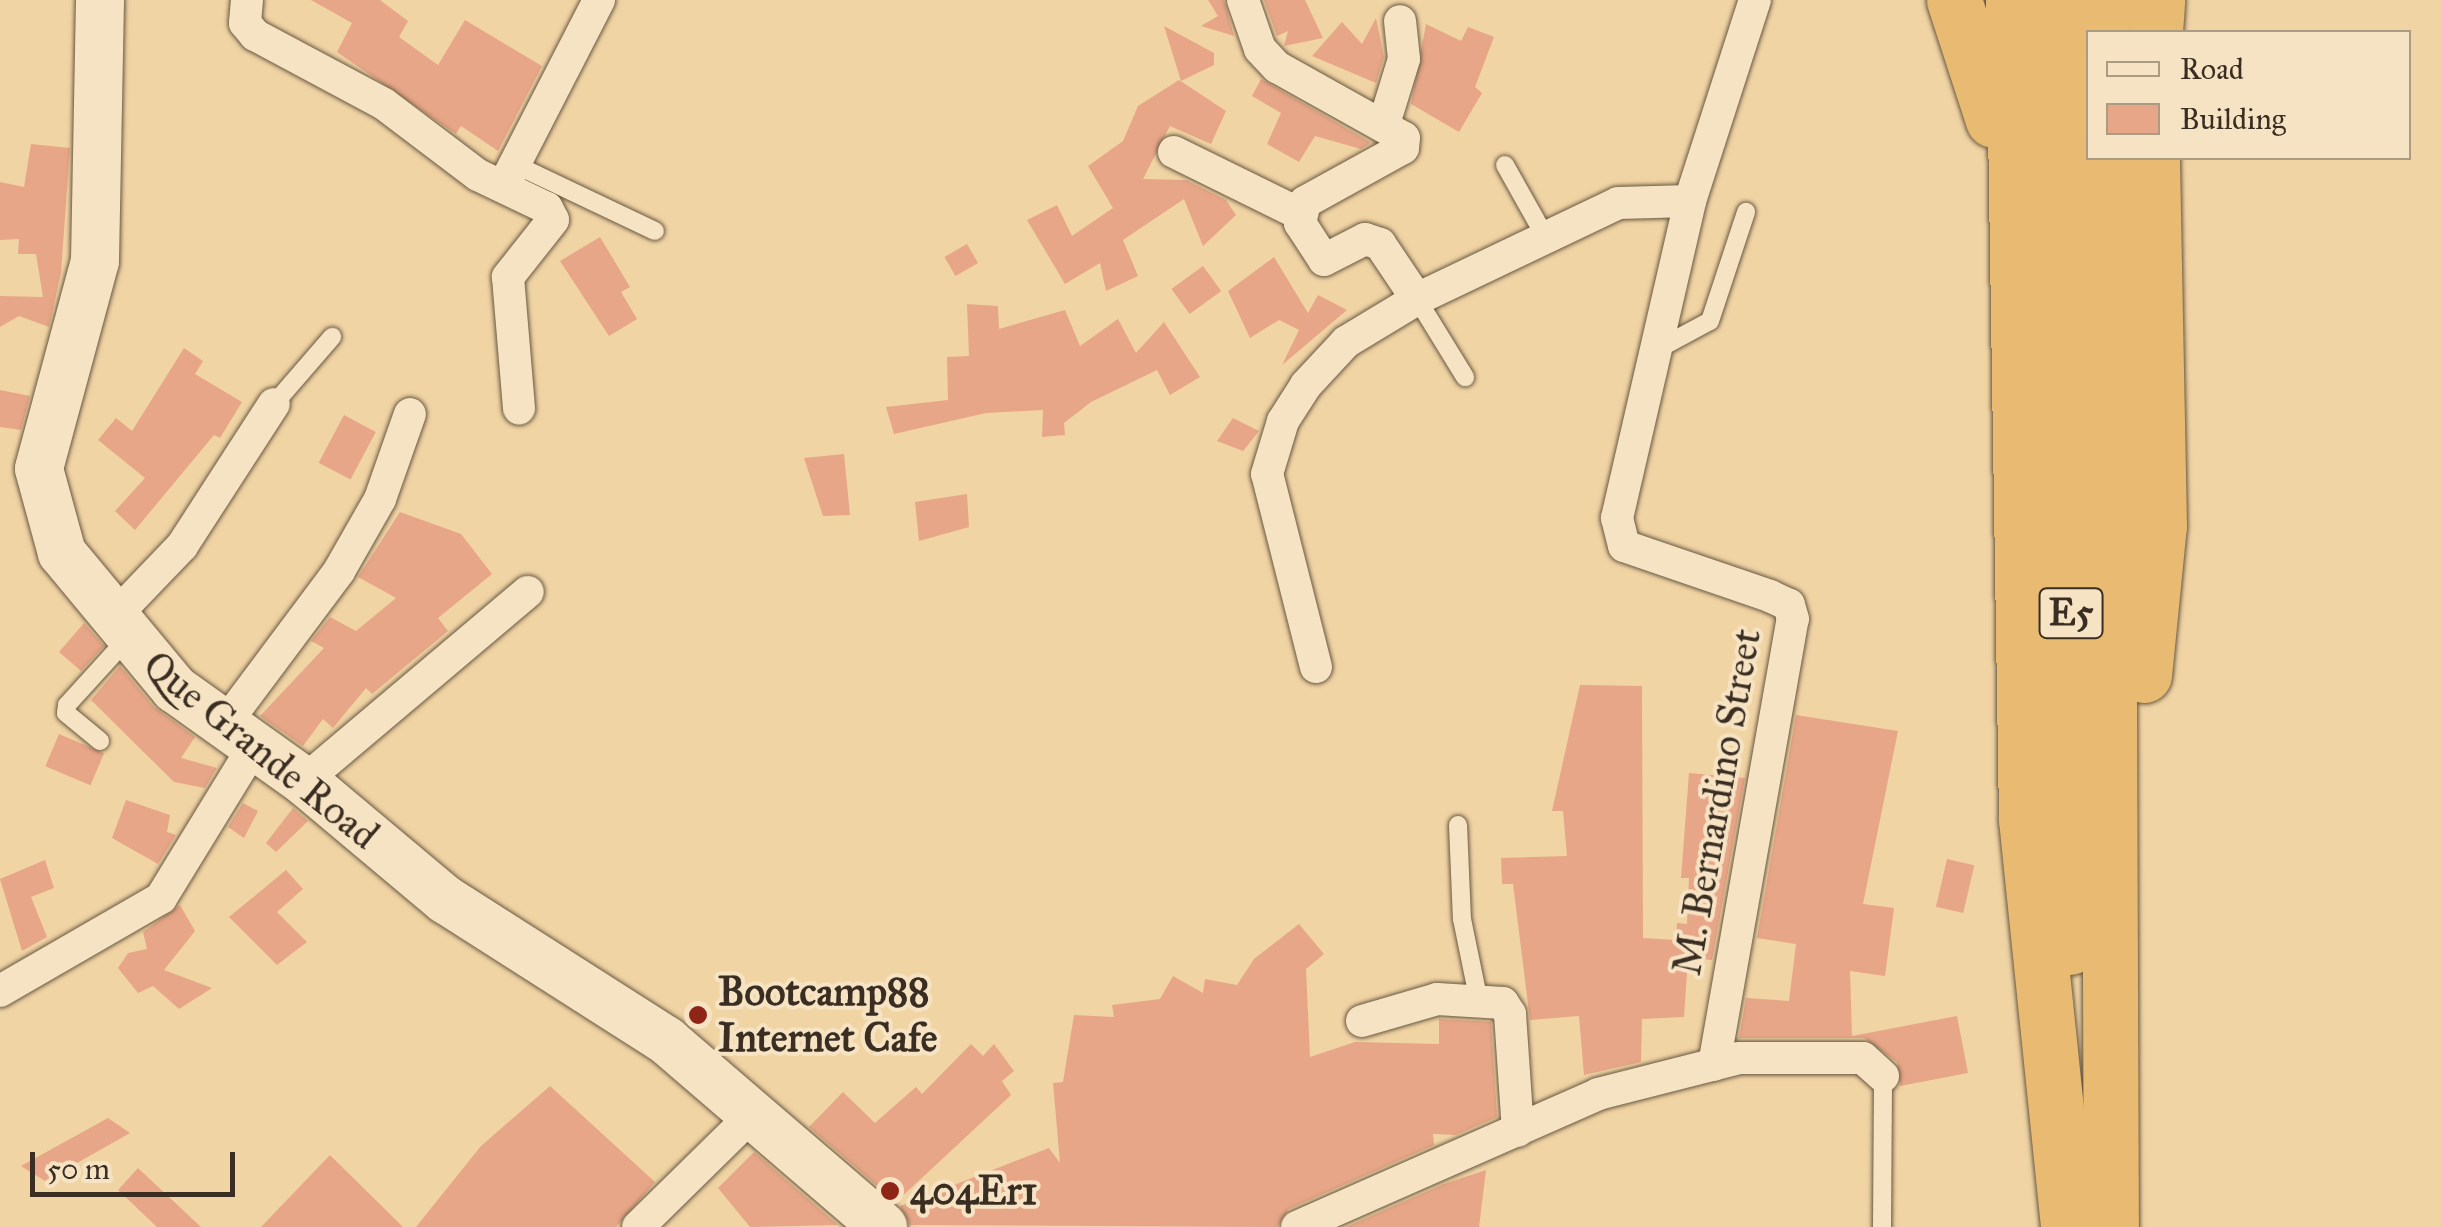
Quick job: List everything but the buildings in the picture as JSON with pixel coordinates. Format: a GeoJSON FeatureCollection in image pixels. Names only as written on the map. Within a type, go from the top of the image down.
{"type":"FeatureCollection","features":[{"type":"Feature","properties":{"kind":"highway"},"geometry":{"type":"LineString","coordinates":[[1954,0],[1996,134],[2020,405]]}},
{"type":"Feature","properties":{"kind":"highway"},"geometry":{"type":"LineString","coordinates":[[2013,0],[2026,818],[2069,1227]]}},
{"type":"Feature","properties":{"kind":"highway","name":"E5"},"geometry":{"type":"LineString","coordinates":[[2065,0],[2069,1227]]}},
{"type":"Feature","properties":{"kind":"highway"},"geometry":{"type":"LineString","coordinates":[[2104,0],[2105,30]]}},
{"type":"Feature","properties":{"kind":"highway"},"geometry":{"type":"LineString","coordinates":[[2148,0],[2152,30]]}},
{"type":"Feature","properties":{"kind":"highway"},"geometry":{"type":"LineString","coordinates":[[2152,30],[2157,0]]}},
{"type":"Feature","properties":{"kind":"highway","name":"E5"},"geometry":{"type":"LineString","coordinates":[[2107,160],[2114,936],[2111,1227]]}},
{"type":"Feature","properties":{"kind":"highway"},"geometry":{"type":"LineString","coordinates":[[2114,936],[2159,526],[2152,160]]}},
{"type":"Feature","properties":{"kind":"main road","name":"Que Grande Road"},"geometry":{"type":"LineString","coordinates":[[100,0],[95,261],[40,469],[62,553],[119,630],[239,736],[304,780],[446,900],[667,1041],[755,1112],[883,1227]]}},
{"type":"Feature","properties":{"kind":"street"},"geometry":{"type":"LineString","coordinates":[[247,0],[245,22],[255,35],[384,104],[478,175],[509,175],[552,220],[508,277],[518,409]]}},
{"type":"Feature","properties":{"kind":"street"},"geometry":{"type":"LineString","coordinates":[[509,175],[599,0]]}},
{"type":"Feature","properties":{"kind":"street"},"geometry":{"type":"LineString","coordinates":[[1243,0],[1260,50],[1278,67],[1398,132],[1403,148],[1305,202],[1300,214],[1316,258],[1365,239],[1380,244],[1417,298]]}},
{"type":"Feature","properties":{"kind":"street","name":"M. Bernardino Street"},"geometry":{"type":"LineString","coordinates":[[1714,1065],[1793,619],[1789,605],[1770,596],[1634,550],[1616,536],[1690,202],[1755,0]]}},
{"type":"Feature","properties":{"kind":"street"},"geometry":{"type":"LineString","coordinates":[[1384,124],[1404,59],[1400,21]]}},
{"type":"Feature","properties":{"kind":"street"},"geometry":{"type":"LineString","coordinates":[[1174,152],[1300,214]]}},
{"type":"Feature","properties":{"kind":"street"},"geometry":{"type":"LineString","coordinates":[[1316,667],[1267,474],[1272,448],[1306,385],[1346,342],[1417,298],[1618,203],[1690,202]]}},
{"type":"Feature","properties":{"kind":"street"},"geometry":{"type":"LineString","coordinates":[[119,630],[182,546],[274,404]]}},
{"type":"Feature","properties":{"kind":"street"},"geometry":{"type":"LineString","coordinates":[[0,991],[161,898],[239,736],[380,499],[410,414]]}},
{"type":"Feature","properties":{"kind":"street"},"geometry":{"type":"LineString","coordinates":[[304,780],[528,592]]}},
{"type":"Feature","properties":{"kind":"street"},"geometry":{"type":"LineString","coordinates":[[1362,1021],[1392,1006],[1478,997],[1502,1003],[1510,1014],[1518,1131]]}},
{"type":"Feature","properties":{"kind":"street"},"geometry":{"type":"LineString","coordinates":[[1296,1227],[1598,1094],[1757,1056],[1863,1058],[1883,1076]]}},
{"type":"Feature","properties":{"kind":"street"},"geometry":{"type":"LineString","coordinates":[[638,1227],[755,1112]]}},
{"type":"Feature","properties":{"kind":"lane"},"geometry":{"type":"LineString","coordinates":[[1505,165],[1546,238]]}},
{"type":"Feature","properties":{"kind":"lane"},"geometry":{"type":"LineString","coordinates":[[509,175],[655,232]]}},
{"type":"Feature","properties":{"kind":"lane"},"geometry":{"type":"LineString","coordinates":[[1656,350],[1710,321],[1746,212]]}},
{"type":"Feature","properties":{"kind":"lane"},"geometry":{"type":"LineString","coordinates":[[1417,298],[1465,377]]}},
{"type":"Feature","properties":{"kind":"lane"},"geometry":{"type":"LineString","coordinates":[[274,404],[332,336]]}},
{"type":"Feature","properties":{"kind":"lane"},"geometry":{"type":"LineString","coordinates":[[100,741],[66,713],[67,705],[119,630]]}},
{"type":"Feature","properties":{"kind":"lane"},"geometry":{"type":"LineString","coordinates":[[1458,825],[1462,918],[1478,997]]}},
{"type":"Feature","properties":{"kind":"lane"},"geometry":{"type":"LineString","coordinates":[[1882,1227],[1883,1076]]}},
{"type":"Feature","properties":{"kind":"place","name":"Bootcamp88 Internet Cafe"},"geometry":{"type":"Point","coordinates":[698,1015]}},
{"type":"Feature","properties":{"kind":"place","name":"404Er1"},"geometry":{"type":"Point","coordinates":[890,1191]}}]}
